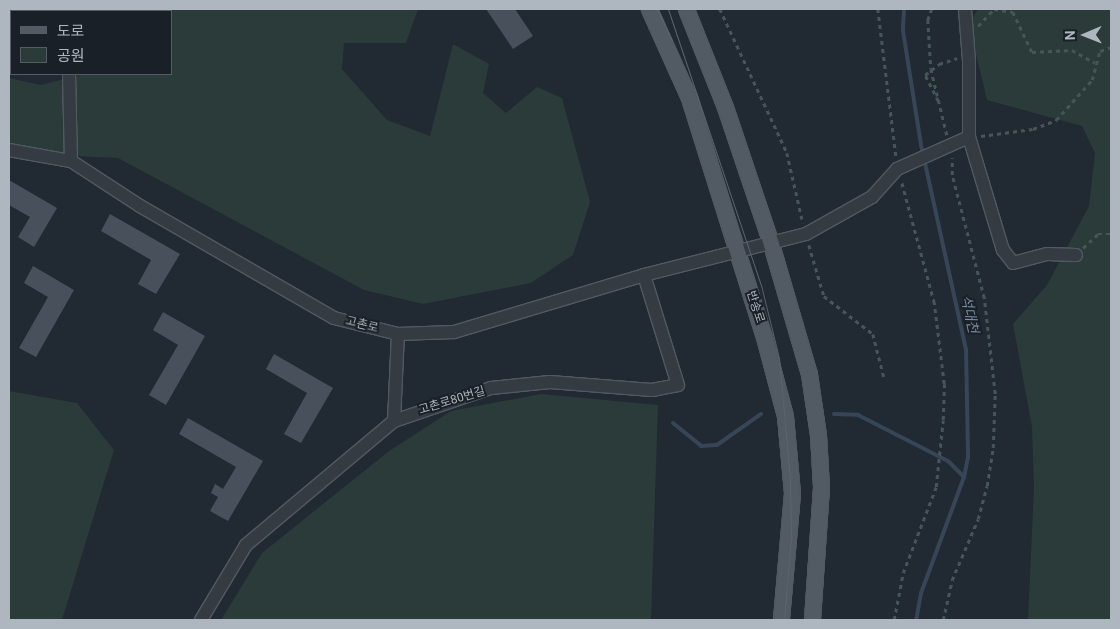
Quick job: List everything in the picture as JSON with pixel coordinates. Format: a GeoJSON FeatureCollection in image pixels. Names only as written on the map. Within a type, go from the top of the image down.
{"type":"FeatureCollection","features":[{"type":"Feature","properties":{"kind":"main road","name":"반송로"},"geometry":{"type":"LineString","coordinates":[[649,9],[689,98],[764,337],[786,425],[792,493],[782,620]]}},
{"type":"Feature","properties":{"kind":"main road"},"geometry":{"type":"LineString","coordinates":[[686,9],[725,107],[771,244],[808,374],[818,435],[821,524],[812,620]]}},
{"type":"Feature","properties":{"kind":"street"},"geometry":{"type":"LineString","coordinates":[[965,9],[969,138],[1003,250],[1013,263],[1047,254],[1076,255]]}},
{"type":"Feature","properties":{"kind":"street"},"geometry":{"type":"LineString","coordinates":[[9,150],[71,160],[69,75]]}},
{"type":"Feature","properties":{"kind":"street"},"geometry":{"type":"LineString","coordinates":[[900,167],[944,145],[969,138]]}},
{"type":"Feature","properties":{"kind":"street","name":"고촌로"},"geometry":{"type":"LineString","coordinates":[[71,160],[140,206],[334,318],[398,334],[454,332],[644,275],[806,234],[872,196],[900,167]]}},
{"type":"Feature","properties":{"kind":"street","name":"고촌로80번길"},"geometry":{"type":"LineString","coordinates":[[201,620],[246,545],[394,421],[491,388],[550,382],[652,390],[678,384],[644,275]]}},
{"type":"Feature","properties":{"kind":"street"},"geometry":{"type":"LineString","coordinates":[[394,421],[398,334]]}},
{"type":"Feature","properties":{"kind":"path"},"geometry":{"type":"LineString","coordinates":[[720,9],[787,152],[806,234],[824,296],[873,334],[884,377]]}},
{"type":"Feature","properties":{"kind":"path"},"geometry":{"type":"LineString","coordinates":[[878,9],[900,167],[938,330],[944,384],[940,466],[929,508],[904,573],[894,620]]}},
{"type":"Feature","properties":{"kind":"path"},"geometry":{"type":"LineString","coordinates":[[932,9],[928,20],[931,70],[944,145],[984,298],[995,394],[993,448],[988,486],[978,518],[952,580],[942,620]]}},
{"type":"Feature","properties":{"kind":"path"},"geometry":{"type":"LineString","coordinates":[[967,34],[984,22],[994,9],[1013,12],[1032,52],[1072,50],[1094,63]]}},
{"type":"Feature","properties":{"kind":"path"},"geometry":{"type":"LineString","coordinates":[[969,138],[1033,129],[1056,120],[1092,80],[1094,63],[1100,51],[1111,47]]}},
{"type":"Feature","properties":{"kind":"path"},"geometry":{"type":"LineString","coordinates":[[944,145],[942,110],[925,75],[939,64],[957,59],[959,50]]}},
{"type":"Feature","properties":{"kind":"path"},"geometry":{"type":"LineString","coordinates":[[1076,255],[1098,234],[1111,234]]}},
{"type":"Feature","properties":{"kind":"green space"},"geometry":{"type":"Polygon","coordinates":[[[418,9],[406,43],[344,43],[342,69],[387,120],[430,136],[453,44],[489,64],[483,93],[506,113],[537,87],[562,98],[590,202],[573,255],[531,283],[423,304],[364,290],[118,158],[9,153],[9,78],[41,85],[79,75],[172,75],[172,10],[169,10],[418,9]]]}},
{"type":"Feature","properties":{"kind":"green space"},"geometry":{"type":"Polygon","coordinates":[[[978,9],[1111,9],[1111,620],[1028,620],[1034,488],[1032,427],[1013,324],[1047,285],[1089,206],[1095,153],[1082,126],[987,100],[969,24],[978,9]]]}},
{"type":"Feature","properties":{"kind":"green space"},"geometry":{"type":"Polygon","coordinates":[[[9,391],[77,403],[114,450],[62,620],[9,620],[9,391]]]}},
{"type":"Feature","properties":{"kind":"green space"},"geometry":{"type":"Polygon","coordinates":[[[541,394],[658,405],[651,620],[221,620],[262,553],[389,451],[451,411],[541,394]]]}},
{"type":"Feature","properties":{"kind":"building"},"geometry":{"type":"Polygon","coordinates":[[[486,9],[515,9],[533,36],[513,49],[486,9]]]}},
{"type":"Feature","properties":{"kind":"building"},"geometry":{"type":"Polygon","coordinates":[[[9,180],[57,208],[34,247],[18,237],[30,217],[9,205],[9,180]]]}},
{"type":"Feature","properties":{"kind":"building"},"geometry":{"type":"Polygon","coordinates":[[[110,214],[180,254],[156,294],[138,284],[151,260],[101,231],[110,214]]]}},
{"type":"Feature","properties":{"kind":"building"},"geometry":{"type":"Polygon","coordinates":[[[33,266],[74,290],[36,357],[19,348],[48,297],[24,283],[33,266]]]}},
{"type":"Feature","properties":{"kind":"building"},"geometry":{"type":"Polygon","coordinates":[[[163,312],[205,336],[166,405],[149,395],[178,345],[153,330],[163,312]]]}},
{"type":"Feature","properties":{"kind":"building"},"geometry":{"type":"Polygon","coordinates":[[[274,354],[333,388],[301,443],[284,434],[307,393],[266,369],[274,354]]]}},
{"type":"Feature","properties":{"kind":"building"},"geometry":{"type":"Polygon","coordinates":[[[188,418],[263,461],[228,521],[210,511],[218,497],[211,493],[215,484],[223,489],[236,467],[179,434],[188,418]]]}},
{"type":"Feature","properties":{"kind":"waterway","name":"석대천"},"geometry":{"type":"LineString","coordinates":[[904,9],[903,31],[921,145],[966,349],[968,457],[964,477],[921,593],[916,620]]}},
{"type":"Feature","properties":{"kind":"waterway"},"geometry":{"type":"LineString","coordinates":[[673,423],[701,446],[717,445],[761,414]]}},
{"type":"Feature","properties":{"kind":"waterway"},"geometry":{"type":"LineString","coordinates":[[834,414],[858,415],[948,461],[964,477]]}},
{"type":"Feature","properties":{"kind":"tram line"},"geometry":{"type":"LineString","coordinates":[[657,9],[672,41]]}},
{"type":"Feature","properties":{"kind":"tram line"},"geometry":{"type":"LineString","coordinates":[[668,9],[762,289],[779,358],[790,479],[791,538],[784,620]]}}]}
